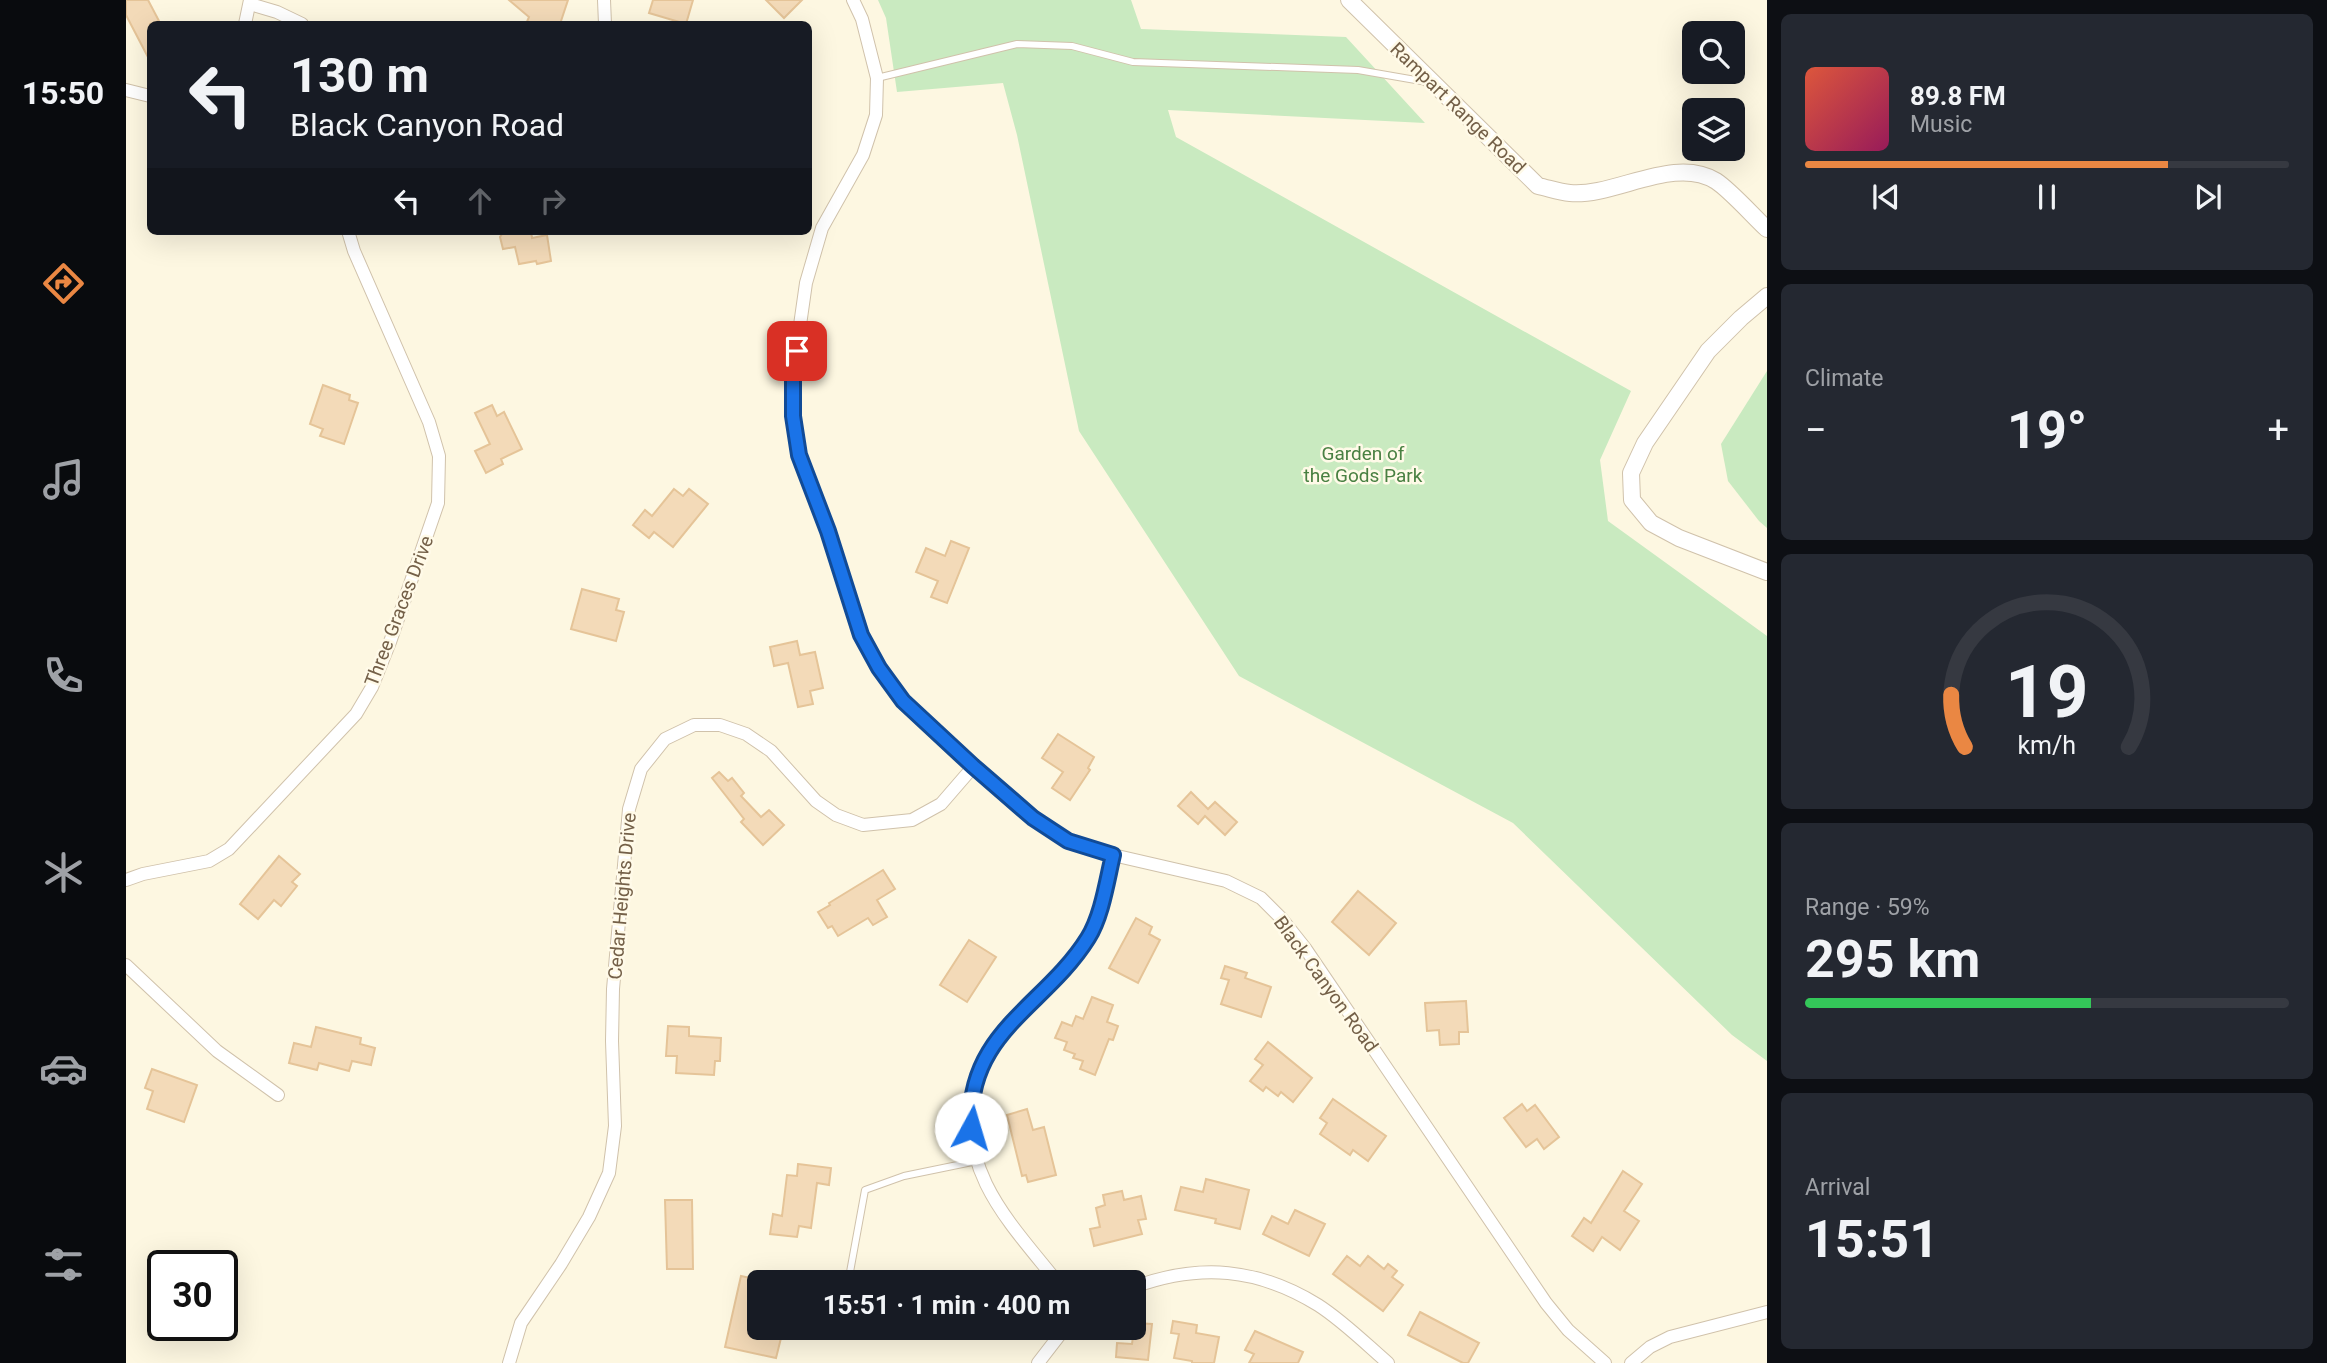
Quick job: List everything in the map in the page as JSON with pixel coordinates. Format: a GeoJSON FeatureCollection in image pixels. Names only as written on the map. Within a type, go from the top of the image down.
{"type":"FeatureCollection","features":[{"type":"Feature","properties":{"kind":"street"},"geometry":{"type":"LineString","coordinates":[[604,0],[605,21]]}},
{"type":"Feature","properties":{"kind":"street","name":"Black Canyon Road"},"geometry":{"type":"LineString","coordinates":[[853,0],[862,19],[877,78],[876,115],[863,155],[822,228],[806,282],[793,374],[793,416],[799,455],[828,531],[861,635],[879,668],[903,701],[973,766],[1033,818],[1068,841],[1113,855],[1226,881],[1261,898],[1305,948],[1546,1303],[1568,1330],[1605,1363]]}},
{"type":"Feature","properties":{"kind":"street","name":"Rampart Range Road"},"geometry":{"type":"LineString","coordinates":[[1349,0],[1538,186],[1570,193],[1605,189],[1656,176],[1694,173],[1716,181],[1767,229]]}},
{"type":"Feature","properties":{"kind":"street"},"geometry":{"type":"LineString","coordinates":[[246,21],[250,2],[296,21]]}},
{"type":"Feature","properties":{"kind":"street"},"geometry":{"type":"LineString","coordinates":[[126,90],[147,95]]}},
{"type":"Feature","properties":{"kind":"street","name":"Three Graces Drive"},"geometry":{"type":"LineString","coordinates":[[126,880],[208,861],[229,849],[356,713],[372,687],[390,642],[438,503],[439,456],[429,422],[349,235]]}},
{"type":"Feature","properties":{"kind":"street"},"geometry":{"type":"LineString","coordinates":[[1767,296],[1709,351],[1646,443],[1631,473],[1632,500],[1651,523],[1679,538],[1767,572]]}},
{"type":"Feature","properties":{"kind":"street","name":"Cedar Heights Drive"},"geometry":{"type":"LineString","coordinates":[[509,1363],[521,1322],[589,1217],[609,1173],[615,1126],[613,989],[629,808],[641,769],[665,739],[694,725],[720,724],[746,734],[771,751],[816,801],[836,815],[863,825],[912,820],[941,804],[973,766]]}},
{"type":"Feature","properties":{"kind":"street"},"geometry":{"type":"LineString","coordinates":[[1048,1270],[998,1208],[981,1175],[972,1144],[970,1111],[987,1053],[1022,1010],[1045,992],[1070,964],[1090,935],[1113,855]]}},
{"type":"Feature","properties":{"kind":"street"},"geometry":{"type":"LineString","coordinates":[[126,965],[217,1051],[278,1095]]}},
{"type":"Feature","properties":{"kind":"street"},"geometry":{"type":"LineString","coordinates":[[1146,1282],[1199,1271],[1239,1274],[1280,1287],[1319,1306],[1388,1363]]}},
{"type":"Feature","properties":{"kind":"street"},"geometry":{"type":"LineString","coordinates":[[1631,1363],[1650,1347],[1670,1336],[1767,1312]]}},
{"type":"Feature","properties":{"kind":"street"},"geometry":{"type":"LineString","coordinates":[[1038,1363],[1056,1340]]}},
{"type":"Feature","properties":{"kind":"lane"},"geometry":{"type":"LineString","coordinates":[[877,78],[1017,44],[1072,46],[1133,62],[1358,71],[1436,84]]}},
{"type":"Feature","properties":{"kind":"lane"},"geometry":{"type":"LineString","coordinates":[[850,1270],[865,1190],[904,1176],[977,1161]]}},
{"type":"Feature","properties":{"kind":"green space","name":"Garden of the Gods Park"},"geometry":{"type":"Polygon","coordinates":[[[878,0],[1131,0],[1141,29],[1346,37],[1425,123],[1168,110],[1176,137],[1631,391],[1600,460],[1608,521],[1767,636],[1767,1061],[1732,1035],[1513,823],[1239,676],[1079,431],[1017,135],[1003,83],[897,92],[886,18],[878,0]]]}},
{"type":"Feature","properties":{"kind":"green space"},"geometry":{"type":"Polygon","coordinates":[[[1767,371],[1767,528],[1728,481],[1721,444],[1767,371]]]}},
{"type":"Feature","properties":{"kind":"building"},"geometry":{"type":"Polygon","coordinates":[[[126,0],[148,0],[159,21],[147,21],[147,55],[126,15],[126,0]]]}},
{"type":"Feature","properties":{"kind":"building"},"geometry":{"type":"Polygon","coordinates":[[[509,0],[568,0],[561,21],[527,21],[529,17],[509,0]]]}},
{"type":"Feature","properties":{"kind":"building"},"geometry":{"type":"Polygon","coordinates":[[[653,0],[693,0],[687,21],[676,21],[649,13],[653,0]]]}},
{"type":"Feature","properties":{"kind":"building"},"geometry":{"type":"Polygon","coordinates":[[[766,0],[802,0],[784,18],[766,0]]]}},
{"type":"Feature","properties":{"kind":"building"},"geometry":{"type":"Polygon","coordinates":[[[532,235],[532,238],[547,235],[551,261],[519,264],[515,247],[503,249],[500,237],[532,235]]]}},
{"type":"Feature","properties":{"kind":"building"},"geometry":{"type":"Polygon","coordinates":[[[323,385],[350,395],[349,400],[358,403],[344,444],[320,436],[323,429],[310,424],[323,385]]]}},
{"type":"Feature","properties":{"kind":"building"},"geometry":{"type":"Polygon","coordinates":[[[492,405],[497,416],[504,412],[522,449],[501,459],[503,464],[486,473],[475,451],[490,444],[475,413],[492,405]]]}},
{"type":"Feature","properties":{"kind":"building"},"geometry":{"type":"Polygon","coordinates":[[[674,489],[683,496],[689,489],[708,504],[673,547],[654,532],[649,538],[633,525],[645,510],[652,516],[674,489]]]}},
{"type":"Feature","properties":{"kind":"building"},"geometry":{"type":"Polygon","coordinates":[[[951,541],[969,548],[947,603],[931,597],[938,581],[916,572],[926,548],[945,556],[951,541]]]}},
{"type":"Feature","properties":{"kind":"building"},"geometry":{"type":"Polygon","coordinates":[[[582,589],[619,599],[616,610],[624,612],[616,641],[571,629],[582,589]]]}},
{"type":"Feature","properties":{"kind":"building"},"geometry":{"type":"Polygon","coordinates":[[[797,641],[800,655],[815,652],[823,688],[810,691],[813,704],[798,707],[788,663],[774,666],[770,647],[797,641]]]}},
{"type":"Feature","properties":{"kind":"building"},"geometry":{"type":"Polygon","coordinates":[[[1058,734],[1094,757],[1088,768],[1090,770],[1070,800],[1052,788],[1063,772],[1042,758],[1058,734]]]}},
{"type":"Feature","properties":{"kind":"building"},"geometry":{"type":"Polygon","coordinates":[[[719,772],[728,781],[732,778],[744,793],[741,796],[761,817],[769,810],[784,825],[763,845],[741,822],[744,819],[712,778],[719,772]]]}},
{"type":"Feature","properties":{"kind":"building"},"geometry":{"type":"Polygon","coordinates":[[[1191,792],[1208,809],[1215,802],[1237,822],[1225,835],[1205,816],[1198,824],[1178,806],[1191,792]]]}},
{"type":"Feature","properties":{"kind":"building"},"geometry":{"type":"Polygon","coordinates":[[[279,856],[300,874],[292,882],[297,886],[281,906],[274,900],[258,919],[240,904],[279,856]]]}},
{"type":"Feature","properties":{"kind":"building"},"geometry":{"type":"Polygon","coordinates":[[[883,870],[895,889],[877,900],[887,917],[873,925],[868,918],[838,936],[832,926],[828,928],[818,912],[883,870]]]}},
{"type":"Feature","properties":{"kind":"building"},"geometry":{"type":"Polygon","coordinates":[[[1358,891],[1396,923],[1369,955],[1332,922],[1358,891]]]}},
{"type":"Feature","properties":{"kind":"building"},"geometry":{"type":"Polygon","coordinates":[[[1136,918],[1152,927],[1149,934],[1160,940],[1138,983],[1109,968],[1136,918]]]}},
{"type":"Feature","properties":{"kind":"building"},"geometry":{"type":"Polygon","coordinates":[[[969,940],[996,957],[967,1002],[940,985],[969,940]]]}},
{"type":"Feature","properties":{"kind":"building"},"geometry":{"type":"Polygon","coordinates":[[[1225,966],[1247,973],[1245,978],[1271,987],[1261,1017],[1221,1004],[1229,980],[1221,978],[1225,966]]]}},
{"type":"Feature","properties":{"kind":"building"},"geometry":{"type":"Polygon","coordinates":[[[1092,997],[1113,1005],[1107,1022],[1118,1026],[1113,1040],[1109,1039],[1095,1075],[1080,1069],[1083,1061],[1073,1058],[1075,1054],[1064,1050],[1067,1042],[1055,1038],[1062,1022],[1072,1026],[1076,1016],[1083,1019],[1092,997]]]}},
{"type":"Feature","properties":{"kind":"building"},"geometry":{"type":"Polygon","coordinates":[[[1466,1001],[1468,1032],[1459,1032],[1459,1044],[1440,1045],[1439,1030],[1427,1031],[1425,1003],[1466,1001]]]}},
{"type":"Feature","properties":{"kind":"building"},"geometry":{"type":"Polygon","coordinates":[[[668,1026],[689,1027],[689,1036],[721,1038],[720,1061],[715,1061],[714,1075],[676,1073],[677,1056],[666,1056],[668,1026]]]}},
{"type":"Feature","properties":{"kind":"building"},"geometry":{"type":"Polygon","coordinates":[[[316,1027],[361,1038],[360,1044],[375,1048],[371,1065],[352,1061],[349,1071],[319,1063],[317,1070],[289,1063],[294,1043],[311,1047],[316,1027]]]}},
{"type":"Feature","properties":{"kind":"building"},"geometry":{"type":"Polygon","coordinates":[[[1268,1042],[1312,1078],[1293,1102],[1281,1092],[1278,1096],[1266,1087],[1263,1091],[1250,1081],[1263,1065],[1255,1059],[1268,1042]]]}},
{"type":"Feature","properties":{"kind":"building"},"geometry":{"type":"Polygon","coordinates":[[[152,1069],[197,1085],[184,1122],[147,1109],[153,1091],[145,1088],[152,1069]]]}},
{"type":"Feature","properties":{"kind":"building"},"geometry":{"type":"Polygon","coordinates":[[[1333,1099],[1386,1136],[1368,1161],[1353,1150],[1350,1155],[1320,1134],[1327,1123],[1320,1118],[1333,1099]]]}},
{"type":"Feature","properties":{"kind":"building"},"geometry":{"type":"Polygon","coordinates":[[[1522,1104],[1527,1111],[1535,1105],[1559,1137],[1544,1149],[1537,1139],[1526,1147],[1504,1118],[1522,1104]]]}},
{"type":"Feature","properties":{"kind":"building"},"geometry":{"type":"Polygon","coordinates":[[[1027,1109],[1033,1130],[1044,1127],[1056,1175],[1028,1182],[1026,1175],[1022,1176],[1007,1115],[1027,1109]]]}},
{"type":"Feature","properties":{"kind":"building"},"geometry":{"type":"Polygon","coordinates":[[[798,1164],[831,1168],[829,1185],[817,1183],[811,1228],[799,1226],[797,1237],[770,1234],[773,1214],[782,1216],[787,1175],[797,1176],[798,1164]]]}},
{"type":"Feature","properties":{"kind":"building"},"geometry":{"type":"Polygon","coordinates":[[[1623,1171],[1642,1184],[1624,1211],[1639,1221],[1620,1250],[1602,1237],[1593,1251],[1572,1236],[1584,1218],[1591,1223],[1623,1171]]]}},
{"type":"Feature","properties":{"kind":"building"},"geometry":{"type":"Polygon","coordinates":[[[1206,1179],[1249,1190],[1240,1229],[1215,1223],[1216,1219],[1175,1210],[1181,1187],[1203,1192],[1206,1179]]]}},
{"type":"Feature","properties":{"kind":"building"},"geometry":{"type":"Polygon","coordinates":[[[1122,1191],[1124,1200],[1141,1196],[1146,1219],[1138,1220],[1142,1234],[1094,1246],[1090,1229],[1100,1227],[1096,1208],[1105,1205],[1103,1195],[1122,1191]]]}},
{"type":"Feature","properties":{"kind":"building"},"geometry":{"type":"Polygon","coordinates":[[[665,1200],[692,1200],[693,1269],[667,1269],[665,1200]]]}},
{"type":"Feature","properties":{"kind":"building"},"geometry":{"type":"Polygon","coordinates":[[[1295,1210],[1325,1224],[1309,1256],[1263,1234],[1272,1216],[1288,1224],[1295,1210]]]}},
{"type":"Feature","properties":{"kind":"building"},"geometry":{"type":"Polygon","coordinates":[[[1347,1256],[1360,1266],[1368,1256],[1384,1269],[1388,1264],[1397,1271],[1392,1277],[1403,1285],[1383,1311],[1333,1274],[1347,1256]]]}},
{"type":"Feature","properties":{"kind":"building"},"geometry":{"type":"Polygon","coordinates":[[[741,1276],[747,1277],[747,1340],[780,1340],[776,1358],[725,1347],[741,1276]]]}},
{"type":"Feature","properties":{"kind":"building"},"geometry":{"type":"Polygon","coordinates":[[[1420,1312],[1479,1343],[1468,1363],[1463,1363],[1408,1335],[1420,1312]]]}},
{"type":"Feature","properties":{"kind":"building"},"geometry":{"type":"Polygon","coordinates":[[[1173,1321],[1197,1325],[1196,1333],[1219,1337],[1214,1363],[1192,1363],[1174,1358],[1179,1334],[1171,1333],[1173,1321]]]}},
{"type":"Feature","properties":{"kind":"building"},"geometry":{"type":"Polygon","coordinates":[[[1146,1324],[1152,1324],[1148,1360],[1116,1357],[1117,1343],[1132,1344],[1133,1340],[1146,1340],[1146,1324]]]}},
{"type":"Feature","properties":{"kind":"building"},"geometry":{"type":"Polygon","coordinates":[[[1255,1331],[1303,1352],[1298,1363],[1249,1363],[1254,1354],[1245,1350],[1255,1331]]]}},
{"type":"Feature","properties":{"kind":"route"},"geometry":{"type":"LineString","coordinates":[[797,351],[793,374],[793,416],[799,455],[828,531],[861,635],[879,668],[903,701],[1033,818],[1068,841],[1113,855],[1090,935],[1070,964],[1045,992],[1022,1010],[987,1053],[970,1111],[971,1128]]}}]}
